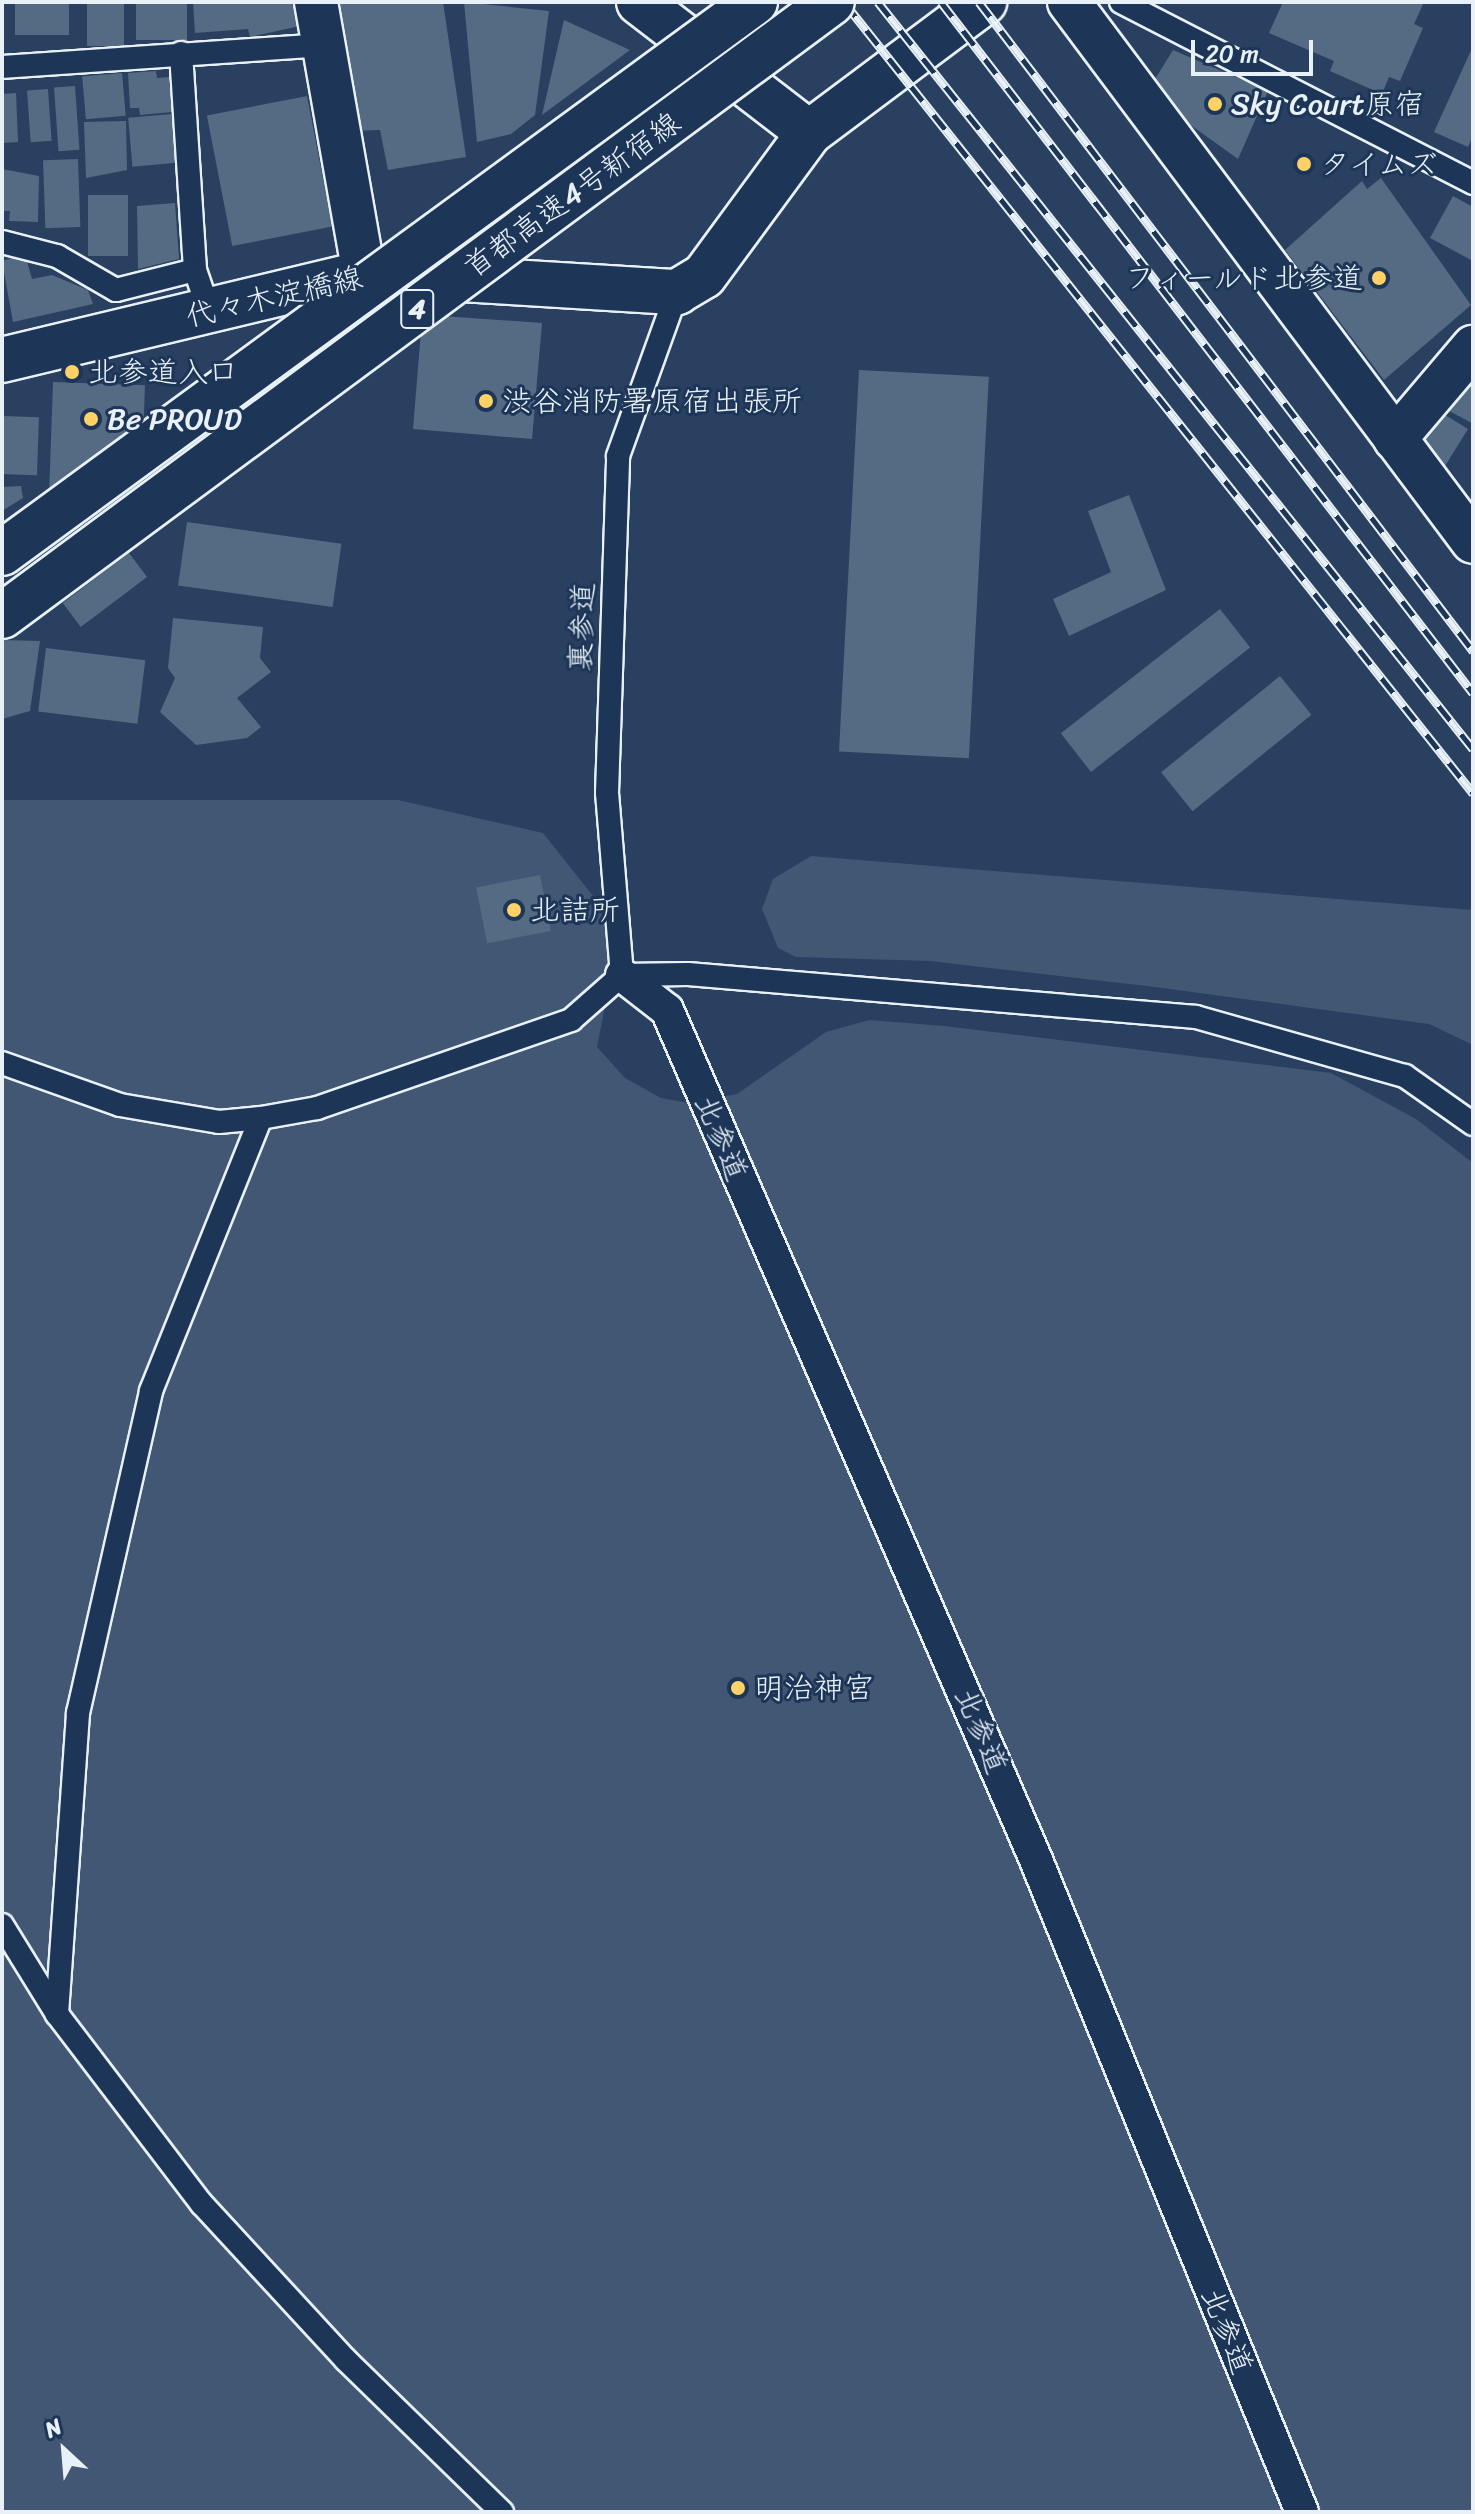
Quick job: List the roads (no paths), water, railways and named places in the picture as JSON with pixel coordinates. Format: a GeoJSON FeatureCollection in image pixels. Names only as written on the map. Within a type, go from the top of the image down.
{"type":"FeatureCollection","features":[{"type":"Feature","properties":{"kind":"main road","name":"首都高速4号新宿線"},"geometry":{"type":"LineString","coordinates":[[2,553],[755,2]]}},
{"type":"Feature","properties":{"kind":"main road","name":"首都高速4号新宿線"},"geometry":{"type":"LineString","coordinates":[[2,616],[832,2]]}},
{"type":"Feature","properties":{"kind":"main road"},"geometry":{"type":"LineString","coordinates":[[677,292],[704,276],[809,133],[984,2]]}},
{"type":"Feature","properties":{"kind":"main road"},"geometry":{"type":"LineString","coordinates":[[665,9],[809,133]]}},
{"type":"Feature","properties":{"kind":"main road","name":"代々木淀橋線"},"geometry":{"type":"LineString","coordinates":[[2,360],[364,273],[677,292]]}},
{"type":"Feature","properties":{"kind":"street"},"geometry":{"type":"LineString","coordinates":[[316,2],[364,273]]}},
{"type":"Feature","properties":{"kind":"street"},"geometry":{"type":"LineString","coordinates":[[1069,2],[1473,542]]}},
{"type":"Feature","properties":{"kind":"street"},"geometry":{"type":"LineString","coordinates":[[1395,439],[1473,347]]}},
{"type":"Feature","properties":{"kind":"street","name":"北参道"},"geometry":{"type":"LineString","coordinates":[[622,975],[667,1010],[1036,1860],[1302,2512]]}},
{"type":"Feature","properties":{"kind":"lane"},"geometry":{"type":"LineString","coordinates":[[1121,2],[1473,183]]}},
{"type":"Feature","properties":{"kind":"lane"},"geometry":{"type":"LineString","coordinates":[[2,67],[324,45]]}},
{"type":"Feature","properties":{"kind":"lane"},"geometry":{"type":"LineString","coordinates":[[181,53],[195,270],[209,311]]}},
{"type":"Feature","properties":{"kind":"lane"},"geometry":{"type":"LineString","coordinates":[[2,242],[57,256],[116,290],[195,270]]}},
{"type":"Feature","properties":{"kind":"lane","name":"裏参道"},"geometry":{"type":"LineString","coordinates":[[622,975],[607,793],[618,456],[677,292]]}},
{"type":"Feature","properties":{"kind":"lane"},"geometry":{"type":"LineString","coordinates":[[2,1063],[120,1105],[219,1122],[261,1118],[317,1108],[571,1020],[622,975],[1196,1017],[1405,1076],[1473,1124]]}},
{"type":"Feature","properties":{"kind":"lane"},"geometry":{"type":"LineString","coordinates":[[57,2014],[78,1713],[151,1391],[261,1118]]}},
{"type":"Feature","properties":{"kind":"lane"},"geometry":{"type":"LineString","coordinates":[[2,1925],[57,2014],[202,2204],[346,2360],[502,2512]]}},
{"type":"Feature","properties":{"kind":"railway"},"geometry":{"type":"LineString","coordinates":[[844,2],[1473,793]]}},
{"type":"Feature","properties":{"kind":"railway"},"geometry":{"type":"LineString","coordinates":[[878,2],[1473,749]]}},
{"type":"Feature","properties":{"kind":"railway"},"geometry":{"type":"LineString","coordinates":[[941,2],[1473,693]]}},
{"type":"Feature","properties":{"kind":"railway"},"geometry":{"type":"LineString","coordinates":[[979,2],[1473,651]]}},
{"type":"Feature","properties":{"kind":"place","name":"Sky Court原宿"},"geometry":{"type":"Point","coordinates":[1215,104]}},
{"type":"Feature","properties":{"kind":"place","name":"タイムズ"},"geometry":{"type":"Point","coordinates":[1304,164]}},
{"type":"Feature","properties":{"kind":"place","name":"フィールド北参道"},"geometry":{"type":"Point","coordinates":[1379,278]}},
{"type":"Feature","properties":{"kind":"place","name":"北参道入口"},"geometry":{"type":"Point","coordinates":[72,372]}},
{"type":"Feature","properties":{"kind":"place","name":"渋谷消防署原宿出張所"},"geometry":{"type":"Point","coordinates":[486,401]}},
{"type":"Feature","properties":{"kind":"place","name":"Be PROUD"},"geometry":{"type":"Point","coordinates":[91,419]}},
{"type":"Feature","properties":{"kind":"place","name":"北詰所"},"geometry":{"type":"Point","coordinates":[514,910]}},
{"type":"Feature","properties":{"kind":"place","name":"明治神宮"},"geometry":{"type":"Point","coordinates":[738,1688]}}]}
